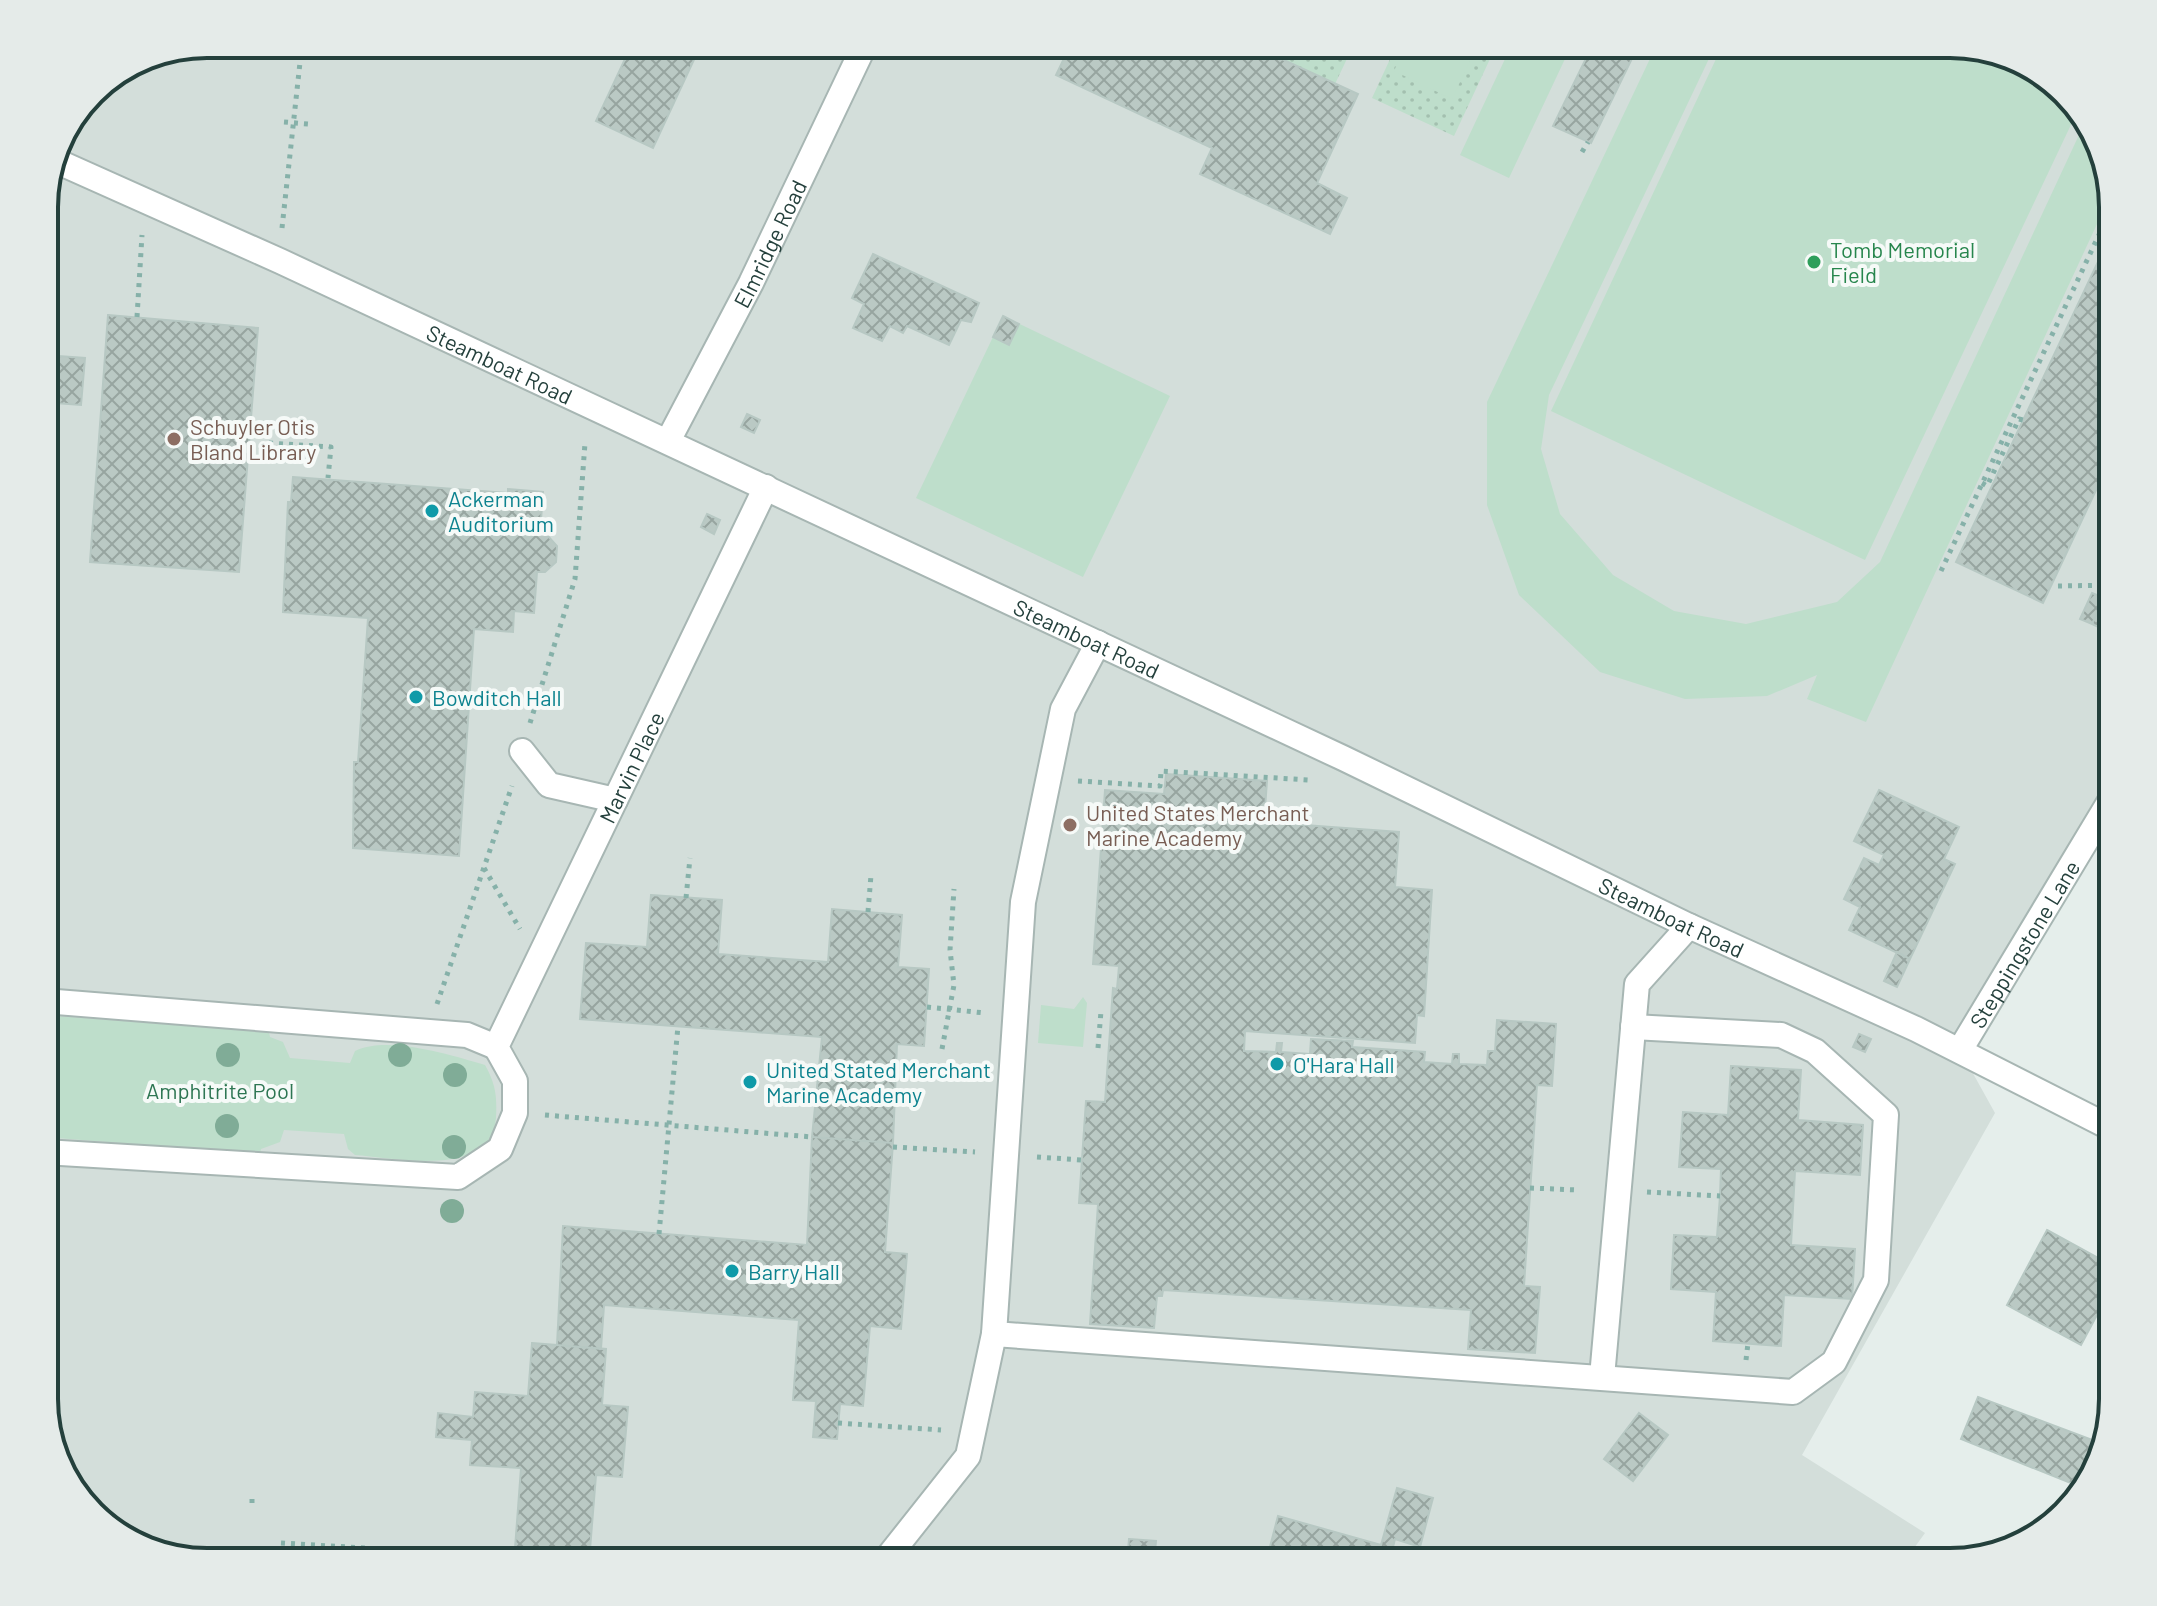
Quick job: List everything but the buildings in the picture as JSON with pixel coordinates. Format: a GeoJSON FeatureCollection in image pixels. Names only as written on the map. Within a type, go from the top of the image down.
{"type":"FeatureCollection","features":[{"type":"Feature","properties":{"kind":"street","name":"Elmridge Road"},"geometry":{"type":"LineString","coordinates":[[668,441],[751,283],[858,58]]}},
{"type":"Feature","properties":{"kind":"street","name":"Steamboat Road"},"geometry":{"type":"LineString","coordinates":[[64,165],[280,261],[1098,643],[1689,926],[1960,1050],[2099,1122]]}},
{"type":"Feature","properties":{"kind":"street","name":"Marvin Place"},"geometry":{"type":"LineString","coordinates":[[496,1047],[766,487]]}},
{"type":"Feature","properties":{"kind":"street"},"geometry":{"type":"LineString","coordinates":[[895,1548],[968,1456],[994,1334],[1023,902],[1063,709],[1098,643]]}},
{"type":"Feature","properties":{"kind":"street"},"geometry":{"type":"LineString","coordinates":[[522,751],[549,785],[615,800]]}},
{"type":"Feature","properties":{"kind":"street","name":"Steppingstone Lane"},"geometry":{"type":"LineString","coordinates":[[1960,1050],[2099,819]]}},
{"type":"Feature","properties":{"kind":"street"},"geometry":{"type":"LineString","coordinates":[[1602,1377],[1637,984],[1689,926]]}},
{"type":"Feature","properties":{"kind":"street"},"geometry":{"type":"LineString","coordinates":[[58,1002],[467,1035],[496,1047],[515,1081],[515,1113],[500,1149],[458,1177],[58,1153]]}},
{"type":"Feature","properties":{"kind":"street"},"geometry":{"type":"LineString","coordinates":[[994,1334],[1793,1392],[1834,1362],[1876,1280],[1886,1115],[1815,1051],[1781,1035],[1633,1027]]}},
{"type":"Feature","properties":{"kind":"path"},"geometry":{"type":"LineString","coordinates":[[280,261],[301,58]]}},
{"type":"Feature","properties":{"kind":"path"},"geometry":{"type":"LineString","coordinates":[[284,122],[308,124]]}},
{"type":"Feature","properties":{"kind":"path"},"geometry":{"type":"LineString","coordinates":[[1582,152],[1588,142]]}},
{"type":"Feature","properties":{"kind":"path"},"geometry":{"type":"LineString","coordinates":[[137,317],[142,235]]}},
{"type":"Feature","properties":{"kind":"path"},"geometry":{"type":"LineString","coordinates":[[1941,571],[2099,235]]}},
{"type":"Feature","properties":{"kind":"path"},"geometry":{"type":"LineString","coordinates":[[1982,483],[1987,486],[2019,419],[2023,420]]}},
{"type":"Feature","properties":{"kind":"path"},"geometry":{"type":"LineString","coordinates":[[269,443],[331,447],[328,478]]}},
{"type":"Feature","properties":{"kind":"path"},"geometry":{"type":"LineString","coordinates":[[2058,586],[2099,585]]}},
{"type":"Feature","properties":{"kind":"path"},"geometry":{"type":"LineString","coordinates":[[1077,781],[1160,786],[1161,771],[1315,780]]}},
{"type":"Feature","properties":{"kind":"path"},"geometry":{"type":"LineString","coordinates":[[686,898],[690,858]]}},
{"type":"Feature","properties":{"kind":"path"},"geometry":{"type":"LineString","coordinates":[[484,868],[538,960]]}},
{"type":"Feature","properties":{"kind":"path"},"geometry":{"type":"LineString","coordinates":[[868,912],[871,875]]}},
{"type":"Feature","properties":{"kind":"path"},"geometry":{"type":"LineString","coordinates":[[942,1049],[954,985],[950,950],[954,889]]}},
{"type":"Feature","properties":{"kind":"path"},"geometry":{"type":"LineString","coordinates":[[927,1007],[1016,1015]]}},
{"type":"Feature","properties":{"kind":"path"},"geometry":{"type":"LineString","coordinates":[[1098,1048],[1101,1011]]}},
{"type":"Feature","properties":{"kind":"path"},"geometry":{"type":"LineString","coordinates":[[659,1234],[678,1026]]}},
{"type":"Feature","properties":{"kind":"path"},"geometry":{"type":"LineString","coordinates":[[209,1090],[287,1094]]}},
{"type":"Feature","properties":{"kind":"path"},"geometry":{"type":"LineString","coordinates":[[515,1113],[812,1137]]}},
{"type":"Feature","properties":{"kind":"path"},"geometry":{"type":"LineString","coordinates":[[893,1147],[1082,1160]]}},
{"type":"Feature","properties":{"kind":"path"},"geometry":{"type":"LineString","coordinates":[[1530,1188],[1579,1190]]}},
{"type":"Feature","properties":{"kind":"path"},"geometry":{"type":"LineString","coordinates":[[1618,1190],[1720,1196]]}},
{"type":"Feature","properties":{"kind":"path"},"geometry":{"type":"LineString","coordinates":[[838,1423],[973,1432]]}},
{"type":"Feature","properties":{"kind":"path"},"geometry":{"type":"LineString","coordinates":[[252,1493],[252,1503]]}},
{"type":"Feature","properties":{"kind":"path"},"geometry":{"type":"LineString","coordinates":[[281,1543],[367,1548]]}},
{"type":"Feature","properties":{"kind":"shaded area","name":"United States Merchant Marine Academy"},"geometry":{"type":"Polygon","coordinates":[[[197,58],[1950,58],[1998,66],[2041,89],[2079,132],[2091,159],[2098,188],[2099,819],[1960,1050],[1995,1113],[1802,1455],[1925,1533],[1914,1548],[207,1548],[159,1540],[116,1517],[95,1497],[78,1474],[63,1438],[58,1409],[58,197],[66,159],[83,124],[102,102],[132,78],[159,66],[197,58]]]}},
{"type":"Feature","properties":{"kind":"green space"},"geometry":{"type":"Polygon","coordinates":[[[1279,58],[1347,58],[1335,84],[1279,58]]]}},
{"type":"Feature","properties":{"kind":"green space"},"geometry":{"type":"Polygon","coordinates":[[[1391,58],[1490,58],[1454,136],[1372,98],[1391,58]]]}},
{"type":"Feature","properties":{"kind":"green space"},"geometry":{"type":"Polygon","coordinates":[[[1400,58],[1471,58],[1452,99],[1394,71],[1400,58]]]}},
{"type":"Feature","properties":{"kind":"green space"},"geometry":{"type":"Polygon","coordinates":[[[1505,58],[1565,58],[1509,178],[1460,155],[1505,58]]]}},
{"type":"Feature","properties":{"kind":"green space"},"geometry":{"type":"Polygon","coordinates":[[[1650,58],[1709,58],[1549,395],[1541,449],[1560,514],[1613,575],[1674,611],[1746,624],[1837,602],[1880,562],[2080,133],[2084,141],[2098,188],[2099,220],[1866,722],[1807,699],[1817,675],[1767,696],[1685,699],[1600,672],[1519,595],[1487,505],[1487,402],[1650,58]]]}},
{"type":"Feature","properties":{"kind":"green space","name":"Tomb Memorial Field"},"geometry":{"type":"Polygon","coordinates":[[[1716,58],[1969,59],[1998,66],[2033,83],[2072,122],[1865,560],[1551,411],[1716,58]]]}},
{"type":"Feature","properties":{"kind":"green space"},"geometry":{"type":"Polygon","coordinates":[[[1003,316],[1170,396],[1083,577],[916,498],[1003,316]]]}},
{"type":"Feature","properties":{"kind":"green space"},"geometry":{"type":"Polygon","coordinates":[[[1083,997],[1087,1003],[1083,1047],[1038,1043],[1041,1005],[1074,1009],[1083,997]]]}},
{"type":"Feature","properties":{"kind":"green space","name":"Amphitrite Pool"},"geometry":{"type":"Polygon","coordinates":[[[58,1016],[269,1032],[270,1037],[283,1042],[290,1058],[350,1063],[355,1051],[384,1045],[401,1046],[485,1065],[492,1079],[496,1118],[490,1137],[478,1150],[460,1157],[416,1161],[355,1155],[348,1149],[344,1134],[284,1130],[280,1142],[261,1149],[260,1154],[58,1138],[58,1016]]]}},
{"type":"Feature","properties":{"kind":"place","name":"Tomb Memorial Field"},"geometry":{"type":"Point","coordinates":[1814,262]}},
{"type":"Feature","properties":{"kind":"place","name":"Schuyler Otis Bland Library"},"geometry":{"type":"Point","coordinates":[174,439]}},
{"type":"Feature","properties":{"kind":"place","name":"Ackerman Auditorium"},"geometry":{"type":"Point","coordinates":[432,511]}},
{"type":"Feature","properties":{"kind":"place","name":"Bowditch Hall"},"geometry":{"type":"Point","coordinates":[416,697]}},
{"type":"Feature","properties":{"kind":"place","name":"United States Merchant Marine Academy"},"geometry":{"type":"Point","coordinates":[1070,825]}},
{"type":"Feature","properties":{"kind":"place","name":"O'Hara Hall"},"geometry":{"type":"Point","coordinates":[1277,1064]}},
{"type":"Feature","properties":{"kind":"place","name":"United Stated Merchant Marine Academy"},"geometry":{"type":"Point","coordinates":[750,1082]}},
{"type":"Feature","properties":{"kind":"place","name":"Barry Hall"},"geometry":{"type":"Point","coordinates":[732,1271]}}]}
